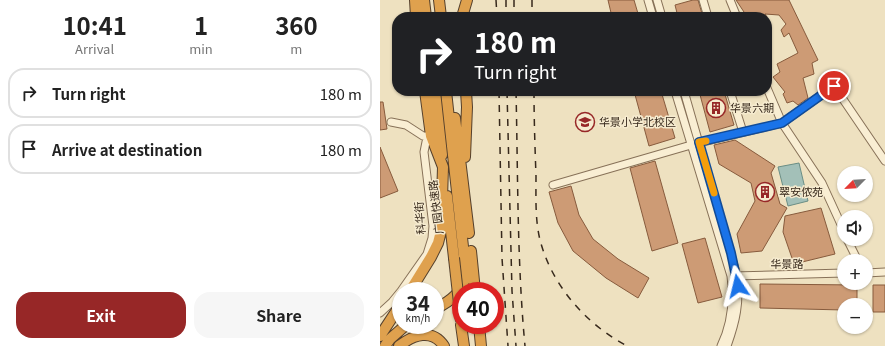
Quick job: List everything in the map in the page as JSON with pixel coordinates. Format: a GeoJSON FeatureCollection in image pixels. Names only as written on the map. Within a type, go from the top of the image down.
{"type":"FeatureCollection","features":[{"type":"Feature","properties":{"kind":"highway"},"geometry":{"type":"LineString","coordinates":[[415,0],[416,12]]}},
{"type":"Feature","properties":{"kind":"highway"},"geometry":{"type":"LineString","coordinates":[[424,0],[425,12]]}},
{"type":"Feature","properties":{"kind":"highway"},"geometry":{"type":"LineString","coordinates":[[439,0],[440,12]]}},
{"type":"Feature","properties":{"kind":"highway"},"geometry":{"type":"LineString","coordinates":[[463,12],[467,0]]}},
{"type":"Feature","properties":{"kind":"highway"},"geometry":{"type":"LineString","coordinates":[[416,282],[438,243],[441,231],[443,167],[431,136],[426,96]]}},
{"type":"Feature","properties":{"kind":"highway","name":"广园快速路"},"geometry":{"type":"LineString","coordinates":[[436,96],[457,282]]}},
{"type":"Feature","properties":{"kind":"highway"},"geometry":{"type":"LineString","coordinates":[[444,304],[459,292],[466,274],[447,96]]}},
{"type":"Feature","properties":{"kind":"highway"},"geometry":{"type":"LineString","coordinates":[[453,96],[474,282]]}},
{"type":"Feature","properties":{"kind":"highway"},"geometry":{"type":"LineString","coordinates":[[463,178],[468,107],[467,96]]}},
{"type":"Feature","properties":{"kind":"highway"},"geometry":{"type":"LineString","coordinates":[[387,342],[392,328]]}},
{"type":"Feature","properties":{"kind":"highway"},"geometry":{"type":"LineString","coordinates":[[387,342],[396,334]]}},
{"type":"Feature","properties":{"kind":"highway"},"geometry":{"type":"LineString","coordinates":[[399,346],[416,336],[426,334],[435,337],[444,346]]}},
{"type":"Feature","properties":{"kind":"highway"},"geometry":{"type":"LineString","coordinates":[[463,334],[464,346]]}},
{"type":"Feature","properties":{"kind":"highway"},"geometry":{"type":"LineString","coordinates":[[480,334],[481,346]]}},
{"type":"Feature","properties":{"kind":"street"},"geometry":{"type":"LineString","coordinates":[[648,0],[652,12]]}},
{"type":"Feature","properties":{"kind":"street"},"geometry":{"type":"LineString","coordinates":[[657,0],[661,12]]}},
{"type":"Feature","properties":{"kind":"street"},"geometry":{"type":"LineString","coordinates":[[703,0],[707,12]]}},
{"type":"Feature","properties":{"kind":"street"},"geometry":{"type":"LineString","coordinates":[[730,0],[735,12]]}},
{"type":"Feature","properties":{"kind":"street"},"geometry":{"type":"LineString","coordinates":[[699,142],[782,123],[834,86],[885,161]]}},
{"type":"Feature","properties":{"kind":"street"},"geometry":{"type":"LineString","coordinates":[[677,96],[734,276],[728,329],[721,346]]}},
{"type":"Feature","properties":{"kind":"street"},"geometry":{"type":"LineString","coordinates":[[685,96],[739,294],[737,313],[727,346]]}},
{"type":"Feature","properties":{"kind":"street"},"geometry":{"type":"LineString","coordinates":[[732,96],[743,132]]}},
{"type":"Feature","properties":{"kind":"street"},"geometry":{"type":"LineString","coordinates":[[770,96],[782,123],[822,183],[837,216]]}},
{"type":"Feature","properties":{"kind":"street"},"geometry":{"type":"LineString","coordinates":[[391,122],[406,125],[423,136],[431,136]]}},
{"type":"Feature","properties":{"kind":"street","name":"科华街"},"geometry":{"type":"LineString","coordinates":[[407,282],[427,254],[432,238],[433,226],[424,152],[426,142],[431,136]]}},
{"type":"Feature","properties":{"kind":"street"},"geometry":{"type":"LineString","coordinates":[[553,185],[692,144]]}},
{"type":"Feature","properties":{"kind":"street"},"geometry":{"type":"LineString","coordinates":[[873,273],[885,272]]}},
{"type":"Feature","properties":{"kind":"street","name":"华景路"},"geometry":{"type":"LineString","coordinates":[[734,276],[837,274]]}},
{"type":"Feature","properties":{"kind":"street","name":"科华街"},"geometry":{"type":"LineString","coordinates":[[380,313],[392,302]]}},
{"type":"Feature","properties":{"kind":"water"},"geometry":{"type":"Polygon","coordinates":[[[799,163],[808,201],[788,206],[778,167],[799,163]]]}},
{"type":"Feature","properties":{"kind":"building"},"geometry":{"type":"Polygon","coordinates":[[[608,0],[634,0],[638,12],[611,12],[608,0]]]}},
{"type":"Feature","properties":{"kind":"building"},"geometry":{"type":"Polygon","coordinates":[[[698,0],[702,12],[677,12],[675,5],[698,0]]]}},
{"type":"Feature","properties":{"kind":"building"},"geometry":{"type":"Polygon","coordinates":[[[736,0],[789,0],[818,60],[812,63],[814,74],[803,78],[808,98],[798,105],[793,101],[787,103],[783,94],[785,92],[773,77],[780,72],[777,64],[798,53],[789,33],[784,37],[781,30],[786,24],[779,15],[772,14],[772,12],[744,12],[736,0]]]}},
{"type":"Feature","properties":{"kind":"building"},"geometry":{"type":"Polygon","coordinates":[[[635,96],[662,96],[675,138],[649,146],[635,96]]]}},
{"type":"Feature","properties":{"kind":"building","name":"华景六期"},"geometry":{"type":"Polygon","coordinates":[[[700,96],[725,96],[734,125],[710,132],[700,96]]]}},
{"type":"Feature","properties":{"kind":"building"},"geometry":{"type":"Polygon","coordinates":[[[380,102],[383,102],[387,129],[380,130],[380,102]]]}},
{"type":"Feature","properties":{"kind":"building","name":"翠安侬苑"},"geometry":{"type":"Polygon","coordinates":[[[735,140],[775,166],[771,173],[780,204],[787,208],[762,251],[741,253],[737,234],[755,201],[751,183],[719,164],[714,145],[735,140]]]}},
{"type":"Feature","properties":{"kind":"building"},"geometry":{"type":"Polygon","coordinates":[[[380,147],[398,191],[380,198],[380,147]]]}},
{"type":"Feature","properties":{"kind":"building"},"geometry":{"type":"Polygon","coordinates":[[[655,161],[678,243],[652,251],[630,168],[655,161]]]}},
{"type":"Feature","properties":{"kind":"building"},"geometry":{"type":"Polygon","coordinates":[[[571,186],[579,215],[593,239],[618,259],[649,278],[638,298],[606,278],[573,251],[558,223],[549,192],[571,186]]]}},
{"type":"Feature","properties":{"kind":"building"},"geometry":{"type":"Polygon","coordinates":[[[821,208],[835,254],[794,264],[783,232],[785,216],[821,208]]]}},
{"type":"Feature","properties":{"kind":"building"},"geometry":{"type":"Polygon","coordinates":[[[705,238],[722,297],[698,303],[682,244],[705,238]]]}},
{"type":"Feature","properties":{"kind":"building"},"geometry":{"type":"Polygon","coordinates":[[[760,284],[837,285],[837,290],[857,290],[857,298],[837,298],[837,310],[760,308],[760,284]]]}},
{"type":"Feature","properties":{"kind":"building"},"geometry":{"type":"Polygon","coordinates":[[[873,285],[885,285],[885,312],[873,312],[873,285]]]}},
{"type":"Feature","properties":{"kind":"railway"},"geometry":{"type":"LineString","coordinates":[[496,0],[497,12]]}},
{"type":"Feature","properties":{"kind":"railway"},"geometry":{"type":"LineString","coordinates":[[506,0],[506,12]]}},
{"type":"Feature","properties":{"kind":"railway"},"geometry":{"type":"LineString","coordinates":[[514,0],[514,12]]}},
{"type":"Feature","properties":{"kind":"railway"},"geometry":{"type":"LineString","coordinates":[[532,0],[532,12]]}},
{"type":"Feature","properties":{"kind":"railway"},"geometry":{"type":"LineString","coordinates":[[499,96],[502,258],[508,346]]}},
{"type":"Feature","properties":{"kind":"railway"},"geometry":{"type":"LineString","coordinates":[[507,96],[512,291],[516,346]]}},
{"type":"Feature","properties":{"kind":"railway"},"geometry":{"type":"LineString","coordinates":[[516,96],[519,250],[525,346]]}},
{"type":"Feature","properties":{"kind":"railway"},"geometry":{"type":"LineString","coordinates":[[534,96],[538,232],[546,257],[553,273],[573,302],[598,327],[627,346]]}},
{"type":"Feature","properties":{"kind":"slow traffic"},"geometry":{"type":"LineString","coordinates":[[706,141],[699,142],[714,193]]}},
{"type":"Feature","properties":{"kind":"place","name":"华景六期"},"geometry":{"type":"Point","coordinates":[716,108]}},
{"type":"Feature","properties":{"kind":"place","name":"华景小学北校区"},"geometry":{"type":"Point","coordinates":[585,122]}},
{"type":"Feature","properties":{"kind":"place","name":"翠安侬苑"},"geometry":{"type":"Point","coordinates":[765,192]}},
{"type":"Feature","properties":{"kind":"route"},"geometry":{"type":"LineString","coordinates":[[738,286],[731,253],[699,142],[782,123],[834,86]]}}]}
